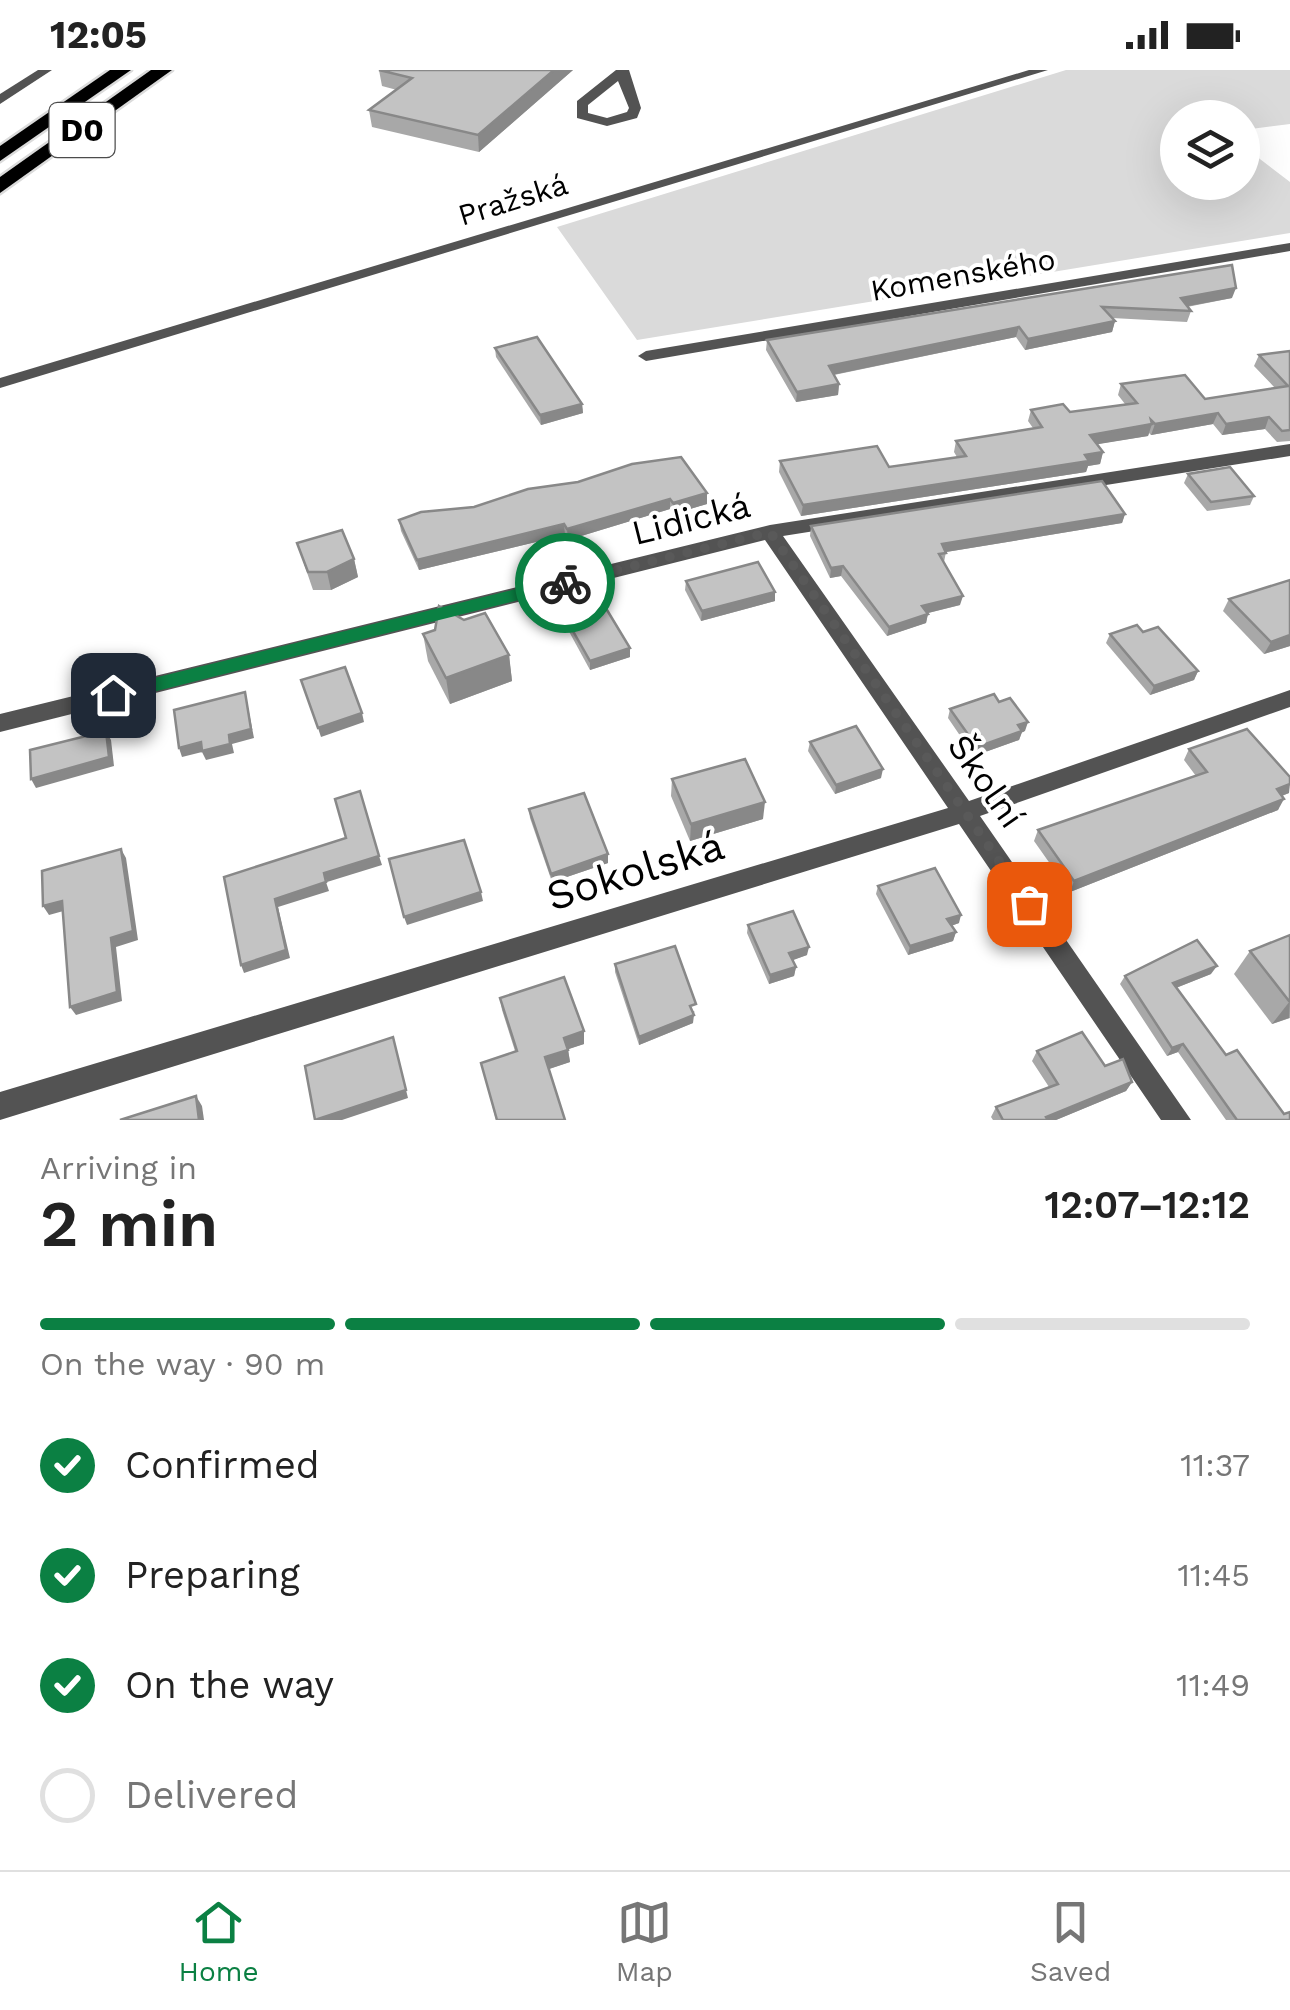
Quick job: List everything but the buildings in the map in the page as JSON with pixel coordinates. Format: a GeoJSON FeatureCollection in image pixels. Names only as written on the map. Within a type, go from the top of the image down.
{"type":"FeatureCollection","features":[{"type":"Feature","properties":{"kind":"highway","name":"D0"},"geometry":{"type":"LineString","coordinates":[[0,155],[122,70]]}},
{"type":"Feature","properties":{"kind":"highway","name":"D0"},"geometry":{"type":"LineString","coordinates":[[0,187],[163,70]]}},
{"type":"Feature","properties":{"kind":"street"},"geometry":{"type":"LineString","coordinates":[[0,100],[46,70]]}},
{"type":"Feature","properties":{"kind":"street","name":"Pražská"},"geometry":{"type":"LineString","coordinates":[[0,383],[1042,70]]}},
{"type":"Feature","properties":{"kind":"street"},"geometry":{"type":"LineString","coordinates":[[622,71],[636,108],[632,115],[606,122],[582,116],[582,104],[622,71]]}},
{"type":"Feature","properties":{"kind":"street","name":"Komenského"},"geometry":{"type":"LineString","coordinates":[[646,356],[1290,247]]}},
{"type":"Feature","properties":{"kind":"street","name":"Lidická"},"geometry":{"type":"LineString","coordinates":[[0,723],[770,532],[1290,450]]}},
{"type":"Feature","properties":{"kind":"street","name":"Školní"},"geometry":{"type":"LineString","coordinates":[[770,532],[1177,1120]]}},
{"type":"Feature","properties":{"kind":"street","name":"Sokolská"},"geometry":{"type":"LineString","coordinates":[[0,1106],[965,812],[1290,698]]}},
{"type":"Feature","properties":{"kind":"shaded area"},"geometry":{"type":"Polygon","coordinates":[[[1066,70],[1290,70],[1290,124],[1260,128],[1260,100],[1160,100],[1160,200],[1260,200],[1260,159],[1290,182],[1290,233],[637,340],[557,227],[1066,70]]]}},
{"type":"Feature","properties":{"kind":"way so far"},"geometry":{"type":"LineString","coordinates":[[565,583],[770,532],[1029,904]]}},
{"type":"Feature","properties":{"kind":"route"},"geometry":{"type":"LineString","coordinates":[[113,695],[565,583]]}}]}
